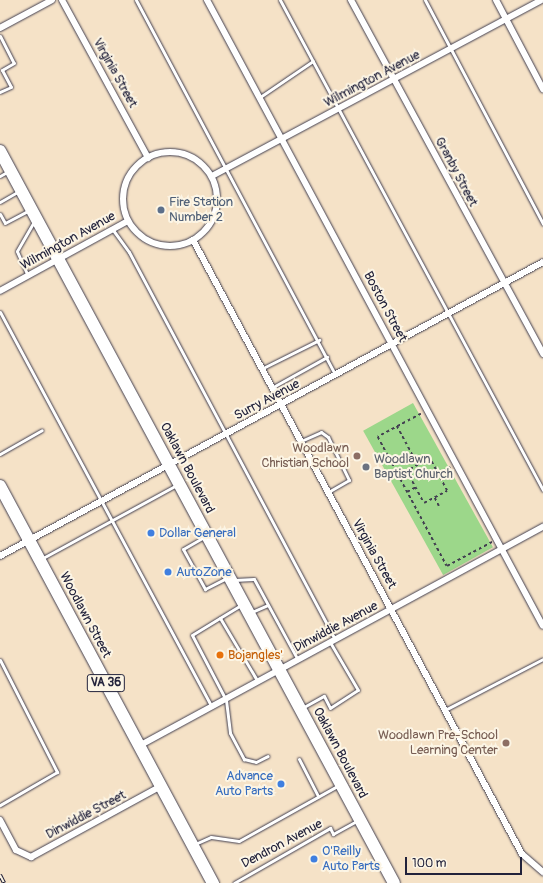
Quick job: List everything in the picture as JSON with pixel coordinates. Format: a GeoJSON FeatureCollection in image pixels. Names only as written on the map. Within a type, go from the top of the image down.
{"type":"FeatureCollection","features":[{"type":"Feature","properties":{"kind":"highway","name":"Oaklawn Boulevard"},"geometry":{"type":"LineString","coordinates":[[0,151],[5,173],[20,190],[58,259],[394,883]]}},
{"type":"Feature","properties":{"kind":"highway","name":"Woodlawn Street"},"geometry":{"type":"LineString","coordinates":[[0,486],[193,846],[209,882]]}},
{"type":"Feature","properties":{"kind":"street"},"geometry":{"type":"LineString","coordinates":[[0,28],[52,0]]}},
{"type":"Feature","properties":{"kind":"street","name":"Virginia Street"},"geometry":{"type":"LineString","coordinates":[[62,0],[148,158]]}},
{"type":"Feature","properties":{"kind":"street","name":"Boston Street"},"geometry":{"type":"LineString","coordinates":[[207,0],[283,139],[543,626]]}},
{"type":"Feature","properties":{"kind":"street","name":"Granby Street"},"geometry":{"type":"LineString","coordinates":[[352,0],[543,354]]}},
{"type":"Feature","properties":{"kind":"street"},"geometry":{"type":"LineString","coordinates":[[496,0],[543,89]]}},
{"type":"Feature","properties":{"kind":"street","name":"Wilmington Avenue"},"geometry":{"type":"LineString","coordinates":[[212,176],[541,0]]}},
{"type":"Feature","properties":{"kind":"street","name":"Wilmington Avenue"},"geometry":{"type":"LineString","coordinates":[[167,152],[186,155],[212,176],[217,194],[214,215],[209,226],[193,240],[177,245],[154,243],[138,234],[126,222],[123,198],[126,184],[132,172],[148,158],[167,152]]}},
{"type":"Feature","properties":{"kind":"street","name":"Wilmington Avenue"},"geometry":{"type":"LineString","coordinates":[[0,291],[126,222]]}},
{"type":"Feature","properties":{"kind":"street","name":"Virginia Street"},"geometry":{"type":"LineString","coordinates":[[193,240],[263,368],[522,854],[543,872]]}},
{"type":"Feature","properties":{"kind":"street","name":"Surry Avenue"},"geometry":{"type":"LineString","coordinates":[[0,556],[393,346],[543,262]]}},
{"type":"Feature","properties":{"kind":"street","name":"Dinwiddie Avenue"},"geometry":{"type":"LineString","coordinates":[[139,746],[212,708],[332,641],[392,610],[543,527]]}},
{"type":"Feature","properties":{"kind":"street","name":"Dinwiddie Street"},"geometry":{"type":"LineString","coordinates":[[0,820],[20,854],[37,854],[161,786]]}},
{"type":"Feature","properties":{"kind":"lane"},"geometry":{"type":"LineString","coordinates":[[136,0],[224,170],[319,340],[336,376]]}},
{"type":"Feature","properties":{"kind":"lane"},"geometry":{"type":"LineString","coordinates":[[280,0],[450,314],[543,490]]}},
{"type":"Feature","properties":{"kind":"lane"},"geometry":{"type":"LineString","coordinates":[[424,0],[543,224]]}},
{"type":"Feature","properties":{"kind":"lane"},"geometry":{"type":"LineString","coordinates":[[0,36],[14,63],[2,70],[11,87],[0,92]]}},
{"type":"Feature","properties":{"kind":"lane"},"geometry":{"type":"LineString","coordinates":[[260,97],[313,61]]}},
{"type":"Feature","properties":{"kind":"lane"},"geometry":{"type":"LineString","coordinates":[[0,202],[20,190]]}},
{"type":"Feature","properties":{"kind":"lane"},"geometry":{"type":"LineString","coordinates":[[0,214],[5,223],[33,214]]}},
{"type":"Feature","properties":{"kind":"lane"},"geometry":{"type":"LineString","coordinates":[[28,276],[17,251],[33,214]]}},
{"type":"Feature","properties":{"kind":"lane"},"geometry":{"type":"LineString","coordinates":[[113,229],[129,252],[358,690],[330,708],[324,696],[301,709]]}},
{"type":"Feature","properties":{"kind":"lane"},"geometry":{"type":"LineString","coordinates":[[0,312],[212,708]]}},
{"type":"Feature","properties":{"kind":"lane"},"geometry":{"type":"LineString","coordinates":[[263,368],[319,340]]}},
{"type":"Feature","properties":{"kind":"lane"},"geometry":{"type":"LineString","coordinates":[[273,387],[327,357]]}},
{"type":"Feature","properties":{"kind":"lane"},"geometry":{"type":"LineString","coordinates":[[0,454],[42,430]]}},
{"type":"Feature","properties":{"kind":"lane"},"geometry":{"type":"LineString","coordinates":[[301,441],[321,432],[328,437],[348,480],[328,492]]}},
{"type":"Feature","properties":{"kind":"lane"},"geometry":{"type":"LineString","coordinates":[[40,560],[112,519],[179,484]]}},
{"type":"Feature","properties":{"kind":"lane"},"geometry":{"type":"LineString","coordinates":[[207,535],[183,549],[205,589],[230,579],[254,579],[298,660]]}},
{"type":"Feature","properties":{"kind":"lane"},"geometry":{"type":"LineString","coordinates":[[268,605],[246,609],[220,618],[192,635],[226,700],[230,733],[244,759],[256,762],[268,756]]}},
{"type":"Feature","properties":{"kind":"lane"},"geometry":{"type":"LineString","coordinates":[[220,618],[258,682]]}},
{"type":"Feature","properties":{"kind":"lane"},"geometry":{"type":"LineString","coordinates":[[445,710],[543,659]]}},
{"type":"Feature","properties":{"kind":"lane"},"geometry":{"type":"LineString","coordinates":[[0,660],[57,772],[0,805]]}},
{"type":"Feature","properties":{"kind":"lane"},"geometry":{"type":"LineString","coordinates":[[299,759],[318,796]]}},
{"type":"Feature","properties":{"kind":"lane"},"geometry":{"type":"LineString","coordinates":[[193,846],[211,837],[239,841],[341,784]]}},
{"type":"Feature","properties":{"kind":"lane","name":"Dendron Avenue"},"geometry":{"type":"LineString","coordinates":[[234,883],[330,828],[333,834],[359,819]]}},
{"type":"Feature","properties":{"kind":"path"},"geometry":{"type":"LineString","coordinates":[[428,410],[378,437],[407,492],[447,566],[497,539]]}},
{"type":"Feature","properties":{"kind":"path"},"geometry":{"type":"LineString","coordinates":[[397,426],[418,465]]}},
{"type":"Feature","properties":{"kind":"path"},"geometry":{"type":"LineString","coordinates":[[430,459],[438,474],[447,491],[424,503],[407,471],[430,459]]}},
{"type":"Feature","properties":{"kind":"path"},"geometry":{"type":"LineString","coordinates":[[438,474],[456,464]]}},
{"type":"Feature","properties":{"kind":"path"},"geometry":{"type":"LineString","coordinates":[[407,492],[416,487]]}},
{"type":"Feature","properties":{"kind":"path"},"geometry":{"type":"LineString","coordinates":[[435,498],[439,506]]}},
{"type":"Feature","properties":{"kind":"green space"},"geometry":{"type":"Polygon","coordinates":[[[413,403],[493,547],[443,575],[363,431],[413,403]]]}},
{"type":"Feature","properties":{"kind":"railway"},"geometry":{"type":"LineString","coordinates":[[0,875],[4,883]]}},
{"type":"Feature","properties":{"kind":"place","name":"Fire Station Number 2"},"geometry":{"type":"Point","coordinates":[161,210]}},
{"type":"Feature","properties":{"kind":"place","name":"Woodlawn Christian School"},"geometry":{"type":"Point","coordinates":[357,456]}},
{"type":"Feature","properties":{"kind":"place","name":"Woodlawn Baptist Church"},"geometry":{"type":"Point","coordinates":[366,467]}},
{"type":"Feature","properties":{"kind":"place","name":"Dollar General"},"geometry":{"type":"Point","coordinates":[151,533]}},
{"type":"Feature","properties":{"kind":"place","name":"AutoZone"},"geometry":{"type":"Point","coordinates":[168,572]}},
{"type":"Feature","properties":{"kind":"place","name":"Bojangles'"},"geometry":{"type":"Point","coordinates":[220,655]}},
{"type":"Feature","properties":{"kind":"place","name":"Woodlawn Pre-School Learning Center"},"geometry":{"type":"Point","coordinates":[506,743]}},
{"type":"Feature","properties":{"kind":"place","name":"Advance Auto Parts"},"geometry":{"type":"Point","coordinates":[281,784]}},
{"type":"Feature","properties":{"kind":"place","name":"O'Reilly Auto Parts"},"geometry":{"type":"Point","coordinates":[314,859]}}]}
